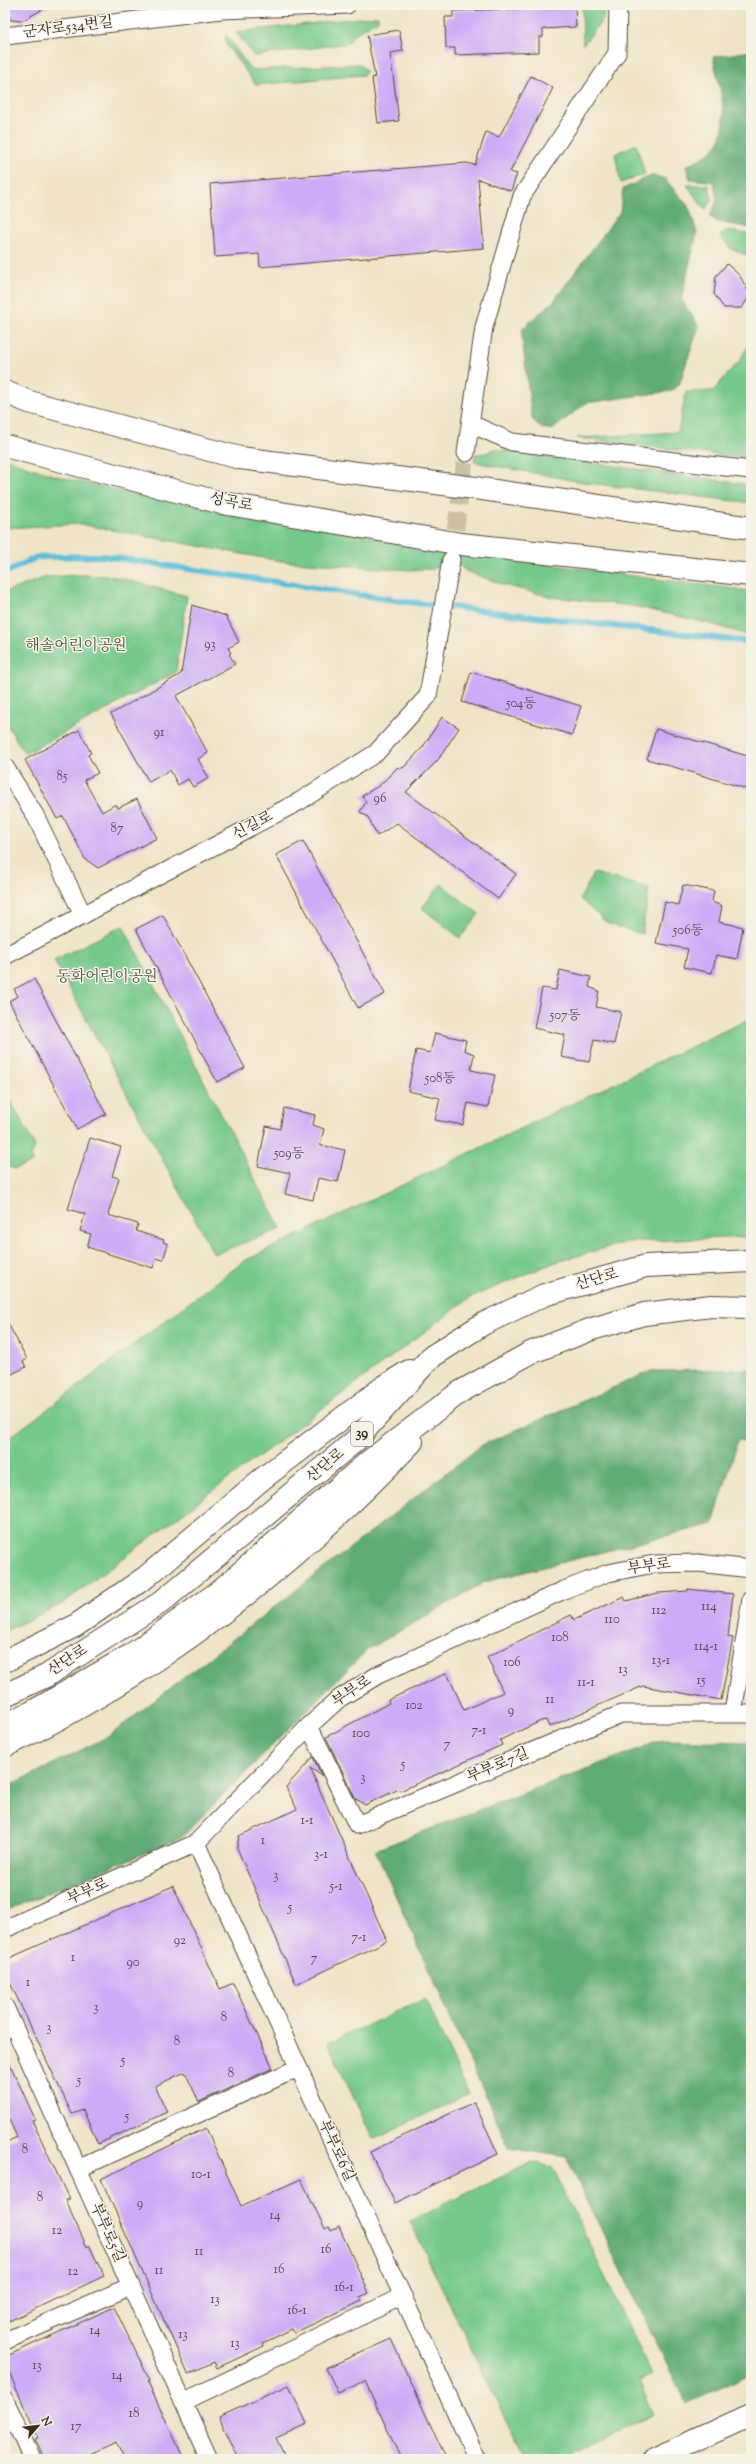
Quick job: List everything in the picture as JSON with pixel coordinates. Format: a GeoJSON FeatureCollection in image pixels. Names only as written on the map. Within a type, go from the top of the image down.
{"type":"FeatureCollection","features":[{"type":"Feature","properties":{"kind":"main road"},"geometry":{"type":"LineString","coordinates":[[5,392],[29,402],[240,458],[475,488],[751,528]]}},
{"type":"Feature","properties":{"kind":"main road","name":"성곡로"},"geometry":{"type":"LineString","coordinates":[[5,446],[222,503],[456,552],[751,575]]}},
{"type":"Feature","properties":{"kind":"main road","name":"산단로"},"geometry":{"type":"LineString","coordinates":[[5,1695],[46,1676],[160,1603],[356,1440],[431,1358],[483,1324],[544,1296],[646,1266],[751,1261]]}},
{"type":"Feature","properties":{"kind":"main road","name":"산단로"},"geometry":{"type":"LineString","coordinates":[[5,1725],[32,1712],[131,1655],[217,1593],[368,1462],[460,1392],[530,1353],[592,1329],[644,1314],[711,1306],[751,1307]]}},
{"type":"Feature","properties":{"kind":"main road"},"geometry":{"type":"LineString","coordinates":[[5,1661],[75,1626],[146,1577],[262,1479],[382,1388],[431,1358]]}},
{"type":"Feature","properties":{"kind":"main road"},"geometry":{"type":"LineString","coordinates":[[5,1746],[39,1730],[144,1670],[225,1611],[361,1495],[460,1392]]}},
{"type":"Feature","properties":{"kind":"main road"},"geometry":{"type":"LineString","coordinates":[[654,2459],[751,2415]]}},
{"type":"Feature","properties":{"kind":"street","name":"군자로534번길"},"geometry":{"type":"LineString","coordinates":[[5,36],[221,10],[346,5]]}},
{"type":"Feature","properties":{"kind":"street"},"geometry":{"type":"LineString","coordinates":[[466,453],[484,327],[522,196],[617,53],[618,5]]}},
{"type":"Feature","properties":{"kind":"street"},"geometry":{"type":"LineString","coordinates":[[471,424],[512,442],[751,470]]}},
{"type":"Feature","properties":{"kind":"street","name":"신길로"},"geometry":{"type":"LineString","coordinates":[[5,956],[300,801],[376,753],[428,696],[456,552]]}},
{"type":"Feature","properties":{"kind":"street"},"geometry":{"type":"LineString","coordinates":[[5,767],[35,815],[83,915]]}},
{"type":"Feature","properties":{"kind":"street","name":"부부로"},"geometry":{"type":"LineString","coordinates":[[5,1929],[196,1843],[309,1726],[340,1698],[378,1675],[564,1590],[608,1573],[662,1564],[698,1563],[751,1569]]}},
{"type":"Feature","properties":{"kind":"street"},"geometry":{"type":"LineString","coordinates":[[734,1713],[751,1599]]}},
{"type":"Feature","properties":{"kind":"street","name":"부부로7길"},"geometry":{"type":"LineString","coordinates":[[309,1726],[357,1825],[621,1714],[751,1714]]}},
{"type":"Feature","properties":{"kind":"street","name":"부부로6길"},"geometry":{"type":"LineString","coordinates":[[196,1843],[477,2459]]}},
{"type":"Feature","properties":{"kind":"street","name":"부부로5길"},"geometry":{"type":"LineString","coordinates":[[5,2007],[209,2459]]}},
{"type":"Feature","properties":{"kind":"street"},"geometry":{"type":"LineString","coordinates":[[78,2169],[298,2068]]}},
{"type":"Feature","properties":{"kind":"street"},"geometry":{"type":"LineString","coordinates":[[5,2341],[131,2286]]}},
{"type":"Feature","properties":{"kind":"street"},"geometry":{"type":"LineString","coordinates":[[183,2402],[403,2296]]}},
{"type":"Feature","properties":{"kind":"street"},"geometry":{"type":"LineString","coordinates":[[5,2400],[32,2459]]}},
{"type":"Feature","properties":{"kind":"green space"},"geometry":{"type":"Polygon","coordinates":[[[582,5],[604,5],[603,19],[583,45],[582,5]]]}},
{"type":"Feature","properties":{"kind":"green space"},"geometry":{"type":"Polygon","coordinates":[[[378,16],[378,20],[353,35],[349,43],[254,56],[236,32],[378,16]]]}},
{"type":"Feature","properties":{"kind":"green space"},"geometry":{"type":"Polygon","coordinates":[[[226,35],[251,70],[360,64],[367,72],[363,75],[256,85],[226,44],[226,35]]]}},
{"type":"Feature","properties":{"kind":"green space"},"geometry":{"type":"Polygon","coordinates":[[[751,51],[751,228],[717,222],[710,216],[717,201],[714,182],[690,179],[686,166],[703,157],[715,148],[721,135],[724,113],[713,57],[751,51]]]}},
{"type":"Feature","properties":{"kind":"green space"},"geometry":{"type":"Polygon","coordinates":[[[636,144],[645,174],[621,183],[615,154],[636,144]]]}},
{"type":"Feature","properties":{"kind":"green space"},"geometry":{"type":"Polygon","coordinates":[[[653,175],[665,179],[689,207],[697,233],[681,299],[699,326],[679,385],[672,391],[586,403],[552,430],[541,428],[532,419],[522,338],[523,328],[553,302],[620,212],[623,189],[653,175]]]}},
{"type":"Feature","properties":{"kind":"green space"},"geometry":{"type":"Polygon","coordinates":[[[687,185],[709,185],[712,200],[705,210],[687,185]]]}},
{"type":"Feature","properties":{"kind":"green space"},"geometry":{"type":"Polygon","coordinates":[[[726,230],[751,235],[751,254],[749,256],[731,249],[720,236],[726,230]]]}},
{"type":"Feature","properties":{"kind":"green space"},"geometry":{"type":"Polygon","coordinates":[[[751,340],[751,459],[577,438],[678,432],[686,392],[713,391],[740,360],[751,340]]]}},
{"type":"Feature","properties":{"kind":"green space"},"geometry":{"type":"Polygon","coordinates":[[[493,449],[751,485],[751,503],[588,483],[474,462],[475,454],[486,453],[493,449]]]}},
{"type":"Feature","properties":{"kind":"green space"},"geometry":{"type":"Polygon","coordinates":[[[5,458],[58,476],[114,490],[358,534],[554,565],[751,591],[751,636],[708,623],[633,606],[552,597],[507,586],[466,571],[457,564],[444,562],[433,569],[409,570],[280,561],[79,524],[5,528],[5,458]]]}},
{"type":"Feature","properties":{"kind":"green space","name":"해솔어린이공원"},"geometry":{"type":"Polygon","coordinates":[[[79,575],[112,576],[187,596],[176,672],[25,754],[5,721],[5,592],[46,577],[79,575]]]}},
{"type":"Feature","properties":{"kind":"green space"},"geometry":{"type":"Polygon","coordinates":[[[594,873],[649,888],[642,934],[608,924],[580,899],[594,873]]]}},
{"type":"Feature","properties":{"kind":"green space"},"geometry":{"type":"Polygon","coordinates":[[[441,884],[479,914],[460,938],[422,908],[441,884]]]}},
{"type":"Feature","properties":{"kind":"green space","name":"동화어린이공원"},"geometry":{"type":"Polygon","coordinates":[[[123,926],[281,1229],[214,1254],[54,960],[123,926]]]}},
{"type":"Feature","properties":{"kind":"green space"},"geometry":{"type":"Polygon","coordinates":[[[751,1018],[751,1237],[627,1242],[556,1262],[471,1297],[62,1604],[5,1631],[5,1441],[246,1260],[751,1018]]]}},
{"type":"Feature","properties":{"kind":"green space"},"geometry":{"type":"Polygon","coordinates":[[[5,1097],[10,1099],[35,1146],[31,1157],[33,1162],[15,1169],[5,1166],[5,1097]]]}},
{"type":"Feature","properties":{"kind":"green space"},"geometry":{"type":"Polygon","coordinates":[[[751,1369],[751,1442],[738,1440],[713,1524],[485,1582],[367,1650],[181,1838],[5,1911],[5,1788],[109,1736],[482,1445],[651,1371],[751,1369]]]}},
{"type":"Feature","properties":{"kind":"green space"},"geometry":{"type":"Polygon","coordinates":[[[662,1740],[751,1742],[751,2375],[686,2404],[566,2157],[509,2148],[375,1850],[662,1740]]]}},
{"type":"Feature","properties":{"kind":"green space"},"geometry":{"type":"Polygon","coordinates":[[[425,1999],[469,2094],[373,2139],[328,2043],[425,1999]]]}},
{"type":"Feature","properties":{"kind":"green space"},"geometry":{"type":"Polygon","coordinates":[[[532,2162],[552,2167],[652,2375],[639,2381],[654,2414],[562,2459],[524,2459],[410,2221],[532,2162]]]}},
{"type":"Feature","properties":{"kind":"building"},"geometry":{"type":"Polygon","coordinates":[[[5,5],[50,5],[22,21],[11,20],[5,11],[5,5]]]}},
{"type":"Feature","properties":{"kind":"building"},"geometry":{"type":"Polygon","coordinates":[[[575,7],[576,27],[543,29],[543,37],[539,37],[539,52],[455,55],[455,48],[446,48],[445,17],[453,17],[453,11],[575,7]]]}},
{"type":"Feature","properties":{"kind":"building"},"geometry":{"type":"Polygon","coordinates":[[[399,30],[403,51],[390,53],[399,121],[378,123],[372,78],[375,77],[367,35],[399,30]]]}},
{"type":"Feature","properties":{"kind":"building"},"geometry":{"type":"Polygon","coordinates":[[[531,76],[553,88],[510,172],[517,174],[511,191],[478,179],[484,248],[260,267],[259,254],[215,257],[210,184],[466,163],[475,165],[486,132],[499,137],[531,76]]]}},
{"type":"Feature","properties":{"kind":"building"},"geometry":{"type":"Polygon","coordinates":[[[727,264],[740,276],[750,295],[742,308],[724,308],[714,294],[716,276],[727,264]]]}},
{"type":"Feature","properties":{"kind":"building"},"geometry":{"type":"Polygon","coordinates":[[[192,605],[226,616],[239,642],[228,648],[231,653],[229,654],[235,664],[176,696],[208,753],[198,759],[209,778],[193,787],[188,779],[178,785],[170,770],[149,782],[111,714],[181,674],[192,605]]]}},
{"type":"Feature","properties":{"kind":"building"},"geometry":{"type":"Polygon","coordinates":[[[471,672],[581,706],[572,735],[462,702],[471,672]]]}},
{"type":"Feature","properties":{"kind":"building"},"geometry":{"type":"Polygon","coordinates":[[[442,717],[459,728],[438,760],[406,792],[516,874],[498,899],[397,823],[377,836],[368,817],[360,812],[366,802],[362,796],[380,785],[398,767],[400,769],[404,767],[423,747],[442,717]]]}},
{"type":"Feature","properties":{"kind":"building"},"geometry":{"type":"Polygon","coordinates":[[[656,729],[751,757],[751,790],[647,759],[656,729]]]}},
{"type":"Feature","properties":{"kind":"building"},"geometry":{"type":"Polygon","coordinates":[[[79,730],[91,753],[88,755],[98,773],[84,780],[102,812],[116,804],[118,808],[137,799],[157,838],[98,868],[85,859],[63,816],[57,819],[25,760],[79,730]]]}},
{"type":"Feature","properties":{"kind":"building"},"geometry":{"type":"Polygon","coordinates":[[[303,841],[385,994],[358,1008],[276,855],[303,841]]]}},
{"type":"Feature","properties":{"kind":"building"},"geometry":{"type":"Polygon","coordinates":[[[683,885],[714,891],[712,902],[722,906],[719,922],[743,927],[737,959],[716,955],[712,973],[684,967],[688,949],[656,943],[665,902],[678,905],[683,885]]]}},
{"type":"Feature","properties":{"kind":"building"},"geometry":{"type":"Polygon","coordinates":[[[163,915],[245,1068],[217,1082],[136,929],[163,915]]]}},
{"type":"Feature","properties":{"kind":"building"},"geometry":{"type":"Polygon","coordinates":[[[560,970],[591,977],[589,987],[599,991],[596,1007],[621,1012],[614,1044],[594,1040],[589,1062],[561,1057],[565,1035],[534,1028],[542,988],[556,990],[560,970]]]}},
{"type":"Feature","properties":{"kind":"building"},"geometry":{"type":"Polygon","coordinates":[[[34,979],[106,1114],[77,1129],[9,1001],[18,996],[14,989],[34,979]]]}},
{"type":"Feature","properties":{"kind":"building"},"geometry":{"type":"Polygon","coordinates":[[[435,1033],[466,1040],[464,1050],[474,1054],[471,1070],[495,1075],[488,1107],[468,1103],[463,1125],[435,1120],[440,1098],[408,1091],[416,1050],[430,1053],[435,1033]]]}},
{"type":"Feature","properties":{"kind":"building"},"geometry":{"type":"Polygon","coordinates":[[[284,1108],[315,1115],[313,1125],[324,1129],[320,1145],[345,1150],[338,1182],[318,1178],[313,1200],[285,1194],[290,1173],[258,1166],[266,1126],[280,1129],[284,1108]]]}},
{"type":"Feature","properties":{"kind":"building"},"geometry":{"type":"Polygon","coordinates":[[[90,1138],[121,1147],[112,1176],[119,1178],[108,1215],[138,1224],[136,1231],[164,1240],[163,1242],[168,1244],[163,1260],[156,1258],[153,1268],[87,1247],[91,1234],[80,1231],[85,1214],[68,1209],[90,1138]]]}},
{"type":"Feature","properties":{"kind":"building"},"geometry":{"type":"Polygon","coordinates":[[[5,1318],[27,1359],[23,1362],[26,1367],[10,1375],[5,1365],[5,1318]]]}},
{"type":"Feature","properties":{"kind":"building"},"geometry":{"type":"Polygon","coordinates":[[[688,1589],[733,1594],[728,1637],[733,1638],[721,1700],[643,1686],[549,1727],[546,1720],[541,1721],[500,1740],[502,1745],[400,1791],[399,1789],[365,1805],[355,1798],[326,1737],[389,1703],[388,1700],[447,1673],[464,1710],[503,1692],[487,1657],[571,1615],[574,1620],[624,1597],[626,1601],[658,1593],[688,1591],[688,1589]]]}},
{"type":"Feature","properties":{"kind":"building"},"geometry":{"type":"Polygon","coordinates":[[[313,1757],[322,1776],[310,1768],[387,1941],[296,1984],[237,1848],[239,1836],[297,1809],[286,1787],[313,1757]]]}},
{"type":"Feature","properties":{"kind":"building"},"geometry":{"type":"Polygon","coordinates":[[[173,1886],[220,1989],[233,1983],[273,2068],[199,2102],[185,2072],[155,2086],[167,2112],[98,2144],[83,2110],[72,2114],[5,1972],[5,1960],[173,1886]]]}},
{"type":"Feature","properties":{"kind":"building"},"geometry":{"type":"Polygon","coordinates":[[[5,2053],[35,2119],[32,2120],[69,2199],[65,2200],[87,2247],[89,2245],[104,2276],[5,2323],[5,2143],[17,2137],[5,2111],[5,2053]]]}},
{"type":"Feature","properties":{"kind":"building"},"geometry":{"type":"Polygon","coordinates":[[[474,2102],[498,2154],[395,2203],[370,2152],[474,2102]]]}},
{"type":"Feature","properties":{"kind":"building"},"geometry":{"type":"Polygon","coordinates":[[[206,2128],[241,2206],[301,2179],[325,2229],[329,2227],[331,2231],[339,2227],[369,2293],[360,2297],[362,2301],[294,2333],[292,2329],[263,2343],[264,2346],[217,2368],[214,2362],[188,2374],[101,2179],[206,2128]]]}},
{"type":"Feature","properties":{"kind":"building"},"geometry":{"type":"Polygon","coordinates":[[[114,2307],[150,2381],[148,2382],[184,2459],[124,2459],[116,2442],[79,2459],[44,2459],[35,2439],[38,2438],[5,2363],[5,2357],[114,2307]]]}},
{"type":"Feature","properties":{"kind":"building"},"geometry":{"type":"Polygon","coordinates":[[[391,2339],[446,2459],[401,2459],[365,2381],[338,2393],[326,2368],[391,2339]]]}},
{"type":"Feature","properties":{"kind":"building"},"geometry":{"type":"Polygon","coordinates":[[[289,2385],[307,2424],[276,2438],[286,2459],[239,2459],[219,2417],[289,2385]]]}},
{"type":"Feature","properties":{"kind":"waterway"},"geometry":{"type":"LineString","coordinates":[[5,573],[37,557],[104,556],[408,602],[751,642]]}},
{"type":"Feature","properties":{"kind":"tunnel"},"geometry":{"type":"LineString","coordinates":[[452,554],[466,453]]}}]}
